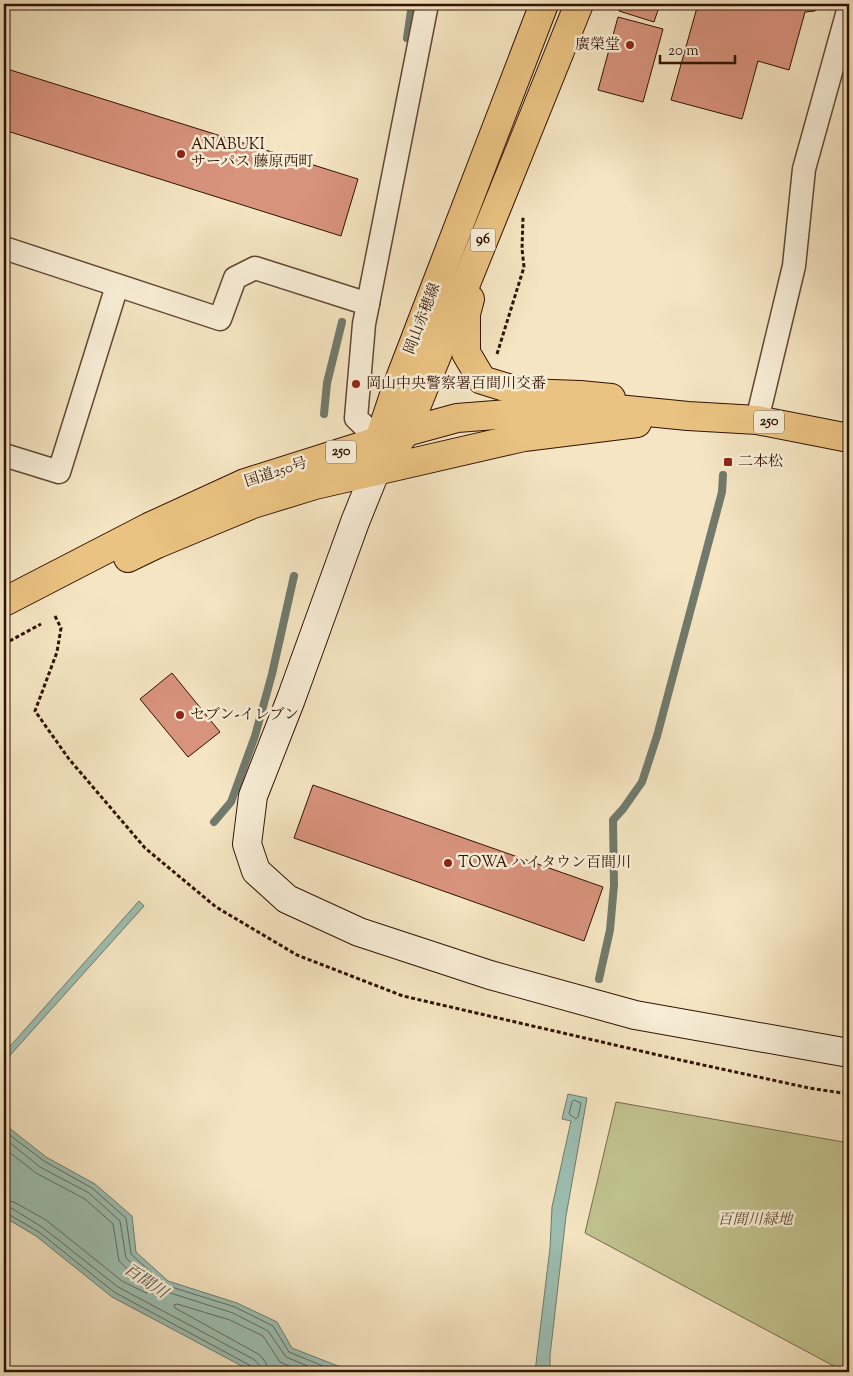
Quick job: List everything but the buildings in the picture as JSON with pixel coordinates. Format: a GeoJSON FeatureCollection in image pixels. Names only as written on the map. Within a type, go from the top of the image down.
{"type":"FeatureCollection","features":[{"type":"Feature","properties":{"kind":"main road","name":"岡山赤穂線"},"geometry":{"type":"LineString","coordinates":[[376,470],[379,440],[396,389],[544,4]]}},
{"type":"Feature","properties":{"kind":"main road","name":"岡山赤穂線"},"geometry":{"type":"LineString","coordinates":[[376,470],[406,432],[578,4]]}},
{"type":"Feature","properties":{"kind":"main road"},"geometry":{"type":"LineString","coordinates":[[500,199],[466,314],[466,353],[482,380],[524,393],[580,395],[614,399],[688,416]]}},
{"type":"Feature","properties":{"kind":"main road","name":"国道250号"},"geometry":{"type":"LineString","coordinates":[[4,621],[22,607],[149,527],[245,483],[379,440],[457,418],[596,407],[688,416],[757,420],[849,438]]}},
{"type":"Feature","properties":{"kind":"main road","name":"国道250号"},"geometry":{"type":"LineString","coordinates":[[22,607],[157,544],[253,504],[315,485],[524,437],[688,416]]}},
{"type":"Feature","properties":{"kind":"street"},"geometry":{"type":"LineString","coordinates":[[379,440],[356,418],[364,324],[427,4]]}},
{"type":"Feature","properties":{"kind":"street"},"geometry":{"type":"LineString","coordinates":[[757,420],[794,266],[804,169],[849,7]]}},
{"type":"Feature","properties":{"kind":"street"},"geometry":{"type":"LineString","coordinates":[[4,248],[220,319],[235,278],[255,268],[368,304]]}},
{"type":"Feature","properties":{"kind":"street"},"geometry":{"type":"LineString","coordinates":[[4,455],[59,472],[118,286]]}},
{"type":"Feature","properties":{"kind":"street"},"geometry":{"type":"LineString","coordinates":[[376,470],[253,796],[247,844],[256,871],[287,899],[359,932],[490,975],[635,1015],[849,1054]]}},
{"type":"Feature","properties":{"kind":"path"},"geometry":{"type":"LineString","coordinates":[[496,357],[524,267],[522,248],[523,214]]}},
{"type":"Feature","properties":{"kind":"path"},"geometry":{"type":"LineString","coordinates":[[4,644],[22,607]]}},
{"type":"Feature","properties":{"kind":"green space","name":"百間川緑地"},"geometry":{"type":"Polygon","coordinates":[[[616,1102],[849,1143],[849,1372],[845,1372],[585,1233],[616,1102]]]}},
{"type":"Feature","properties":{"kind":"water"},"geometry":{"type":"Polygon","coordinates":[[[139,901],[144,906],[4,1062],[4,1053],[139,901]]]}},
{"type":"Feature","properties":{"kind":"water"},"geometry":{"type":"Polygon","coordinates":[[[568,1094],[587,1098],[566,1216],[550,1356],[550,1372],[535,1372],[550,1248],[552,1207],[571,1121],[562,1119],[568,1094]]]}},
{"type":"Feature","properties":{"kind":"water","name":"百間川"},"geometry":{"type":"Polygon","coordinates":[[[4,1127],[8,1127],[46,1157],[95,1184],[132,1216],[136,1252],[168,1281],[237,1303],[277,1322],[292,1348],[338,1366],[376,1372],[253,1372],[112,1297],[36,1236],[4,1217],[4,1127]]]}},
{"type":"Feature","properties":{"kind":"waterway"},"geometry":{"type":"LineString","coordinates":[[407,38],[412,4]]}},
{"type":"Feature","properties":{"kind":"waterway"},"geometry":{"type":"LineString","coordinates":[[324,414],[327,383],[342,322]]}},
{"type":"Feature","properties":{"kind":"waterway"},"geometry":{"type":"LineString","coordinates":[[599,979],[610,930],[614,885],[613,820],[642,782],[657,736],[722,492],[723,475]]}},
{"type":"Feature","properties":{"kind":"waterway"},"geometry":{"type":"LineString","coordinates":[[214,822],[231,802],[255,736],[272,674],[294,576]]}},
{"type":"Feature","properties":{"kind":"place","name":"廣榮堂"},"geometry":{"type":"Point","coordinates":[630,45]}},
{"type":"Feature","properties":{"kind":"place","name":"ANABUKI サーパス 藤原西町"},"geometry":{"type":"Point","coordinates":[181,154]}},
{"type":"Feature","properties":{"kind":"place","name":"岡山中央警察署百間川交番"},"geometry":{"type":"Point","coordinates":[356,384]}},
{"type":"Feature","properties":{"kind":"place","name":"二本松"},"geometry":{"type":"Point","coordinates":[728,462]}},
{"type":"Feature","properties":{"kind":"place","name":"セブン-イレブン"},"geometry":{"type":"Point","coordinates":[180,715]}},
{"type":"Feature","properties":{"kind":"place","name":"TOWA ハイタウン百間川"},"geometry":{"type":"Point","coordinates":[448,863]}}]}
